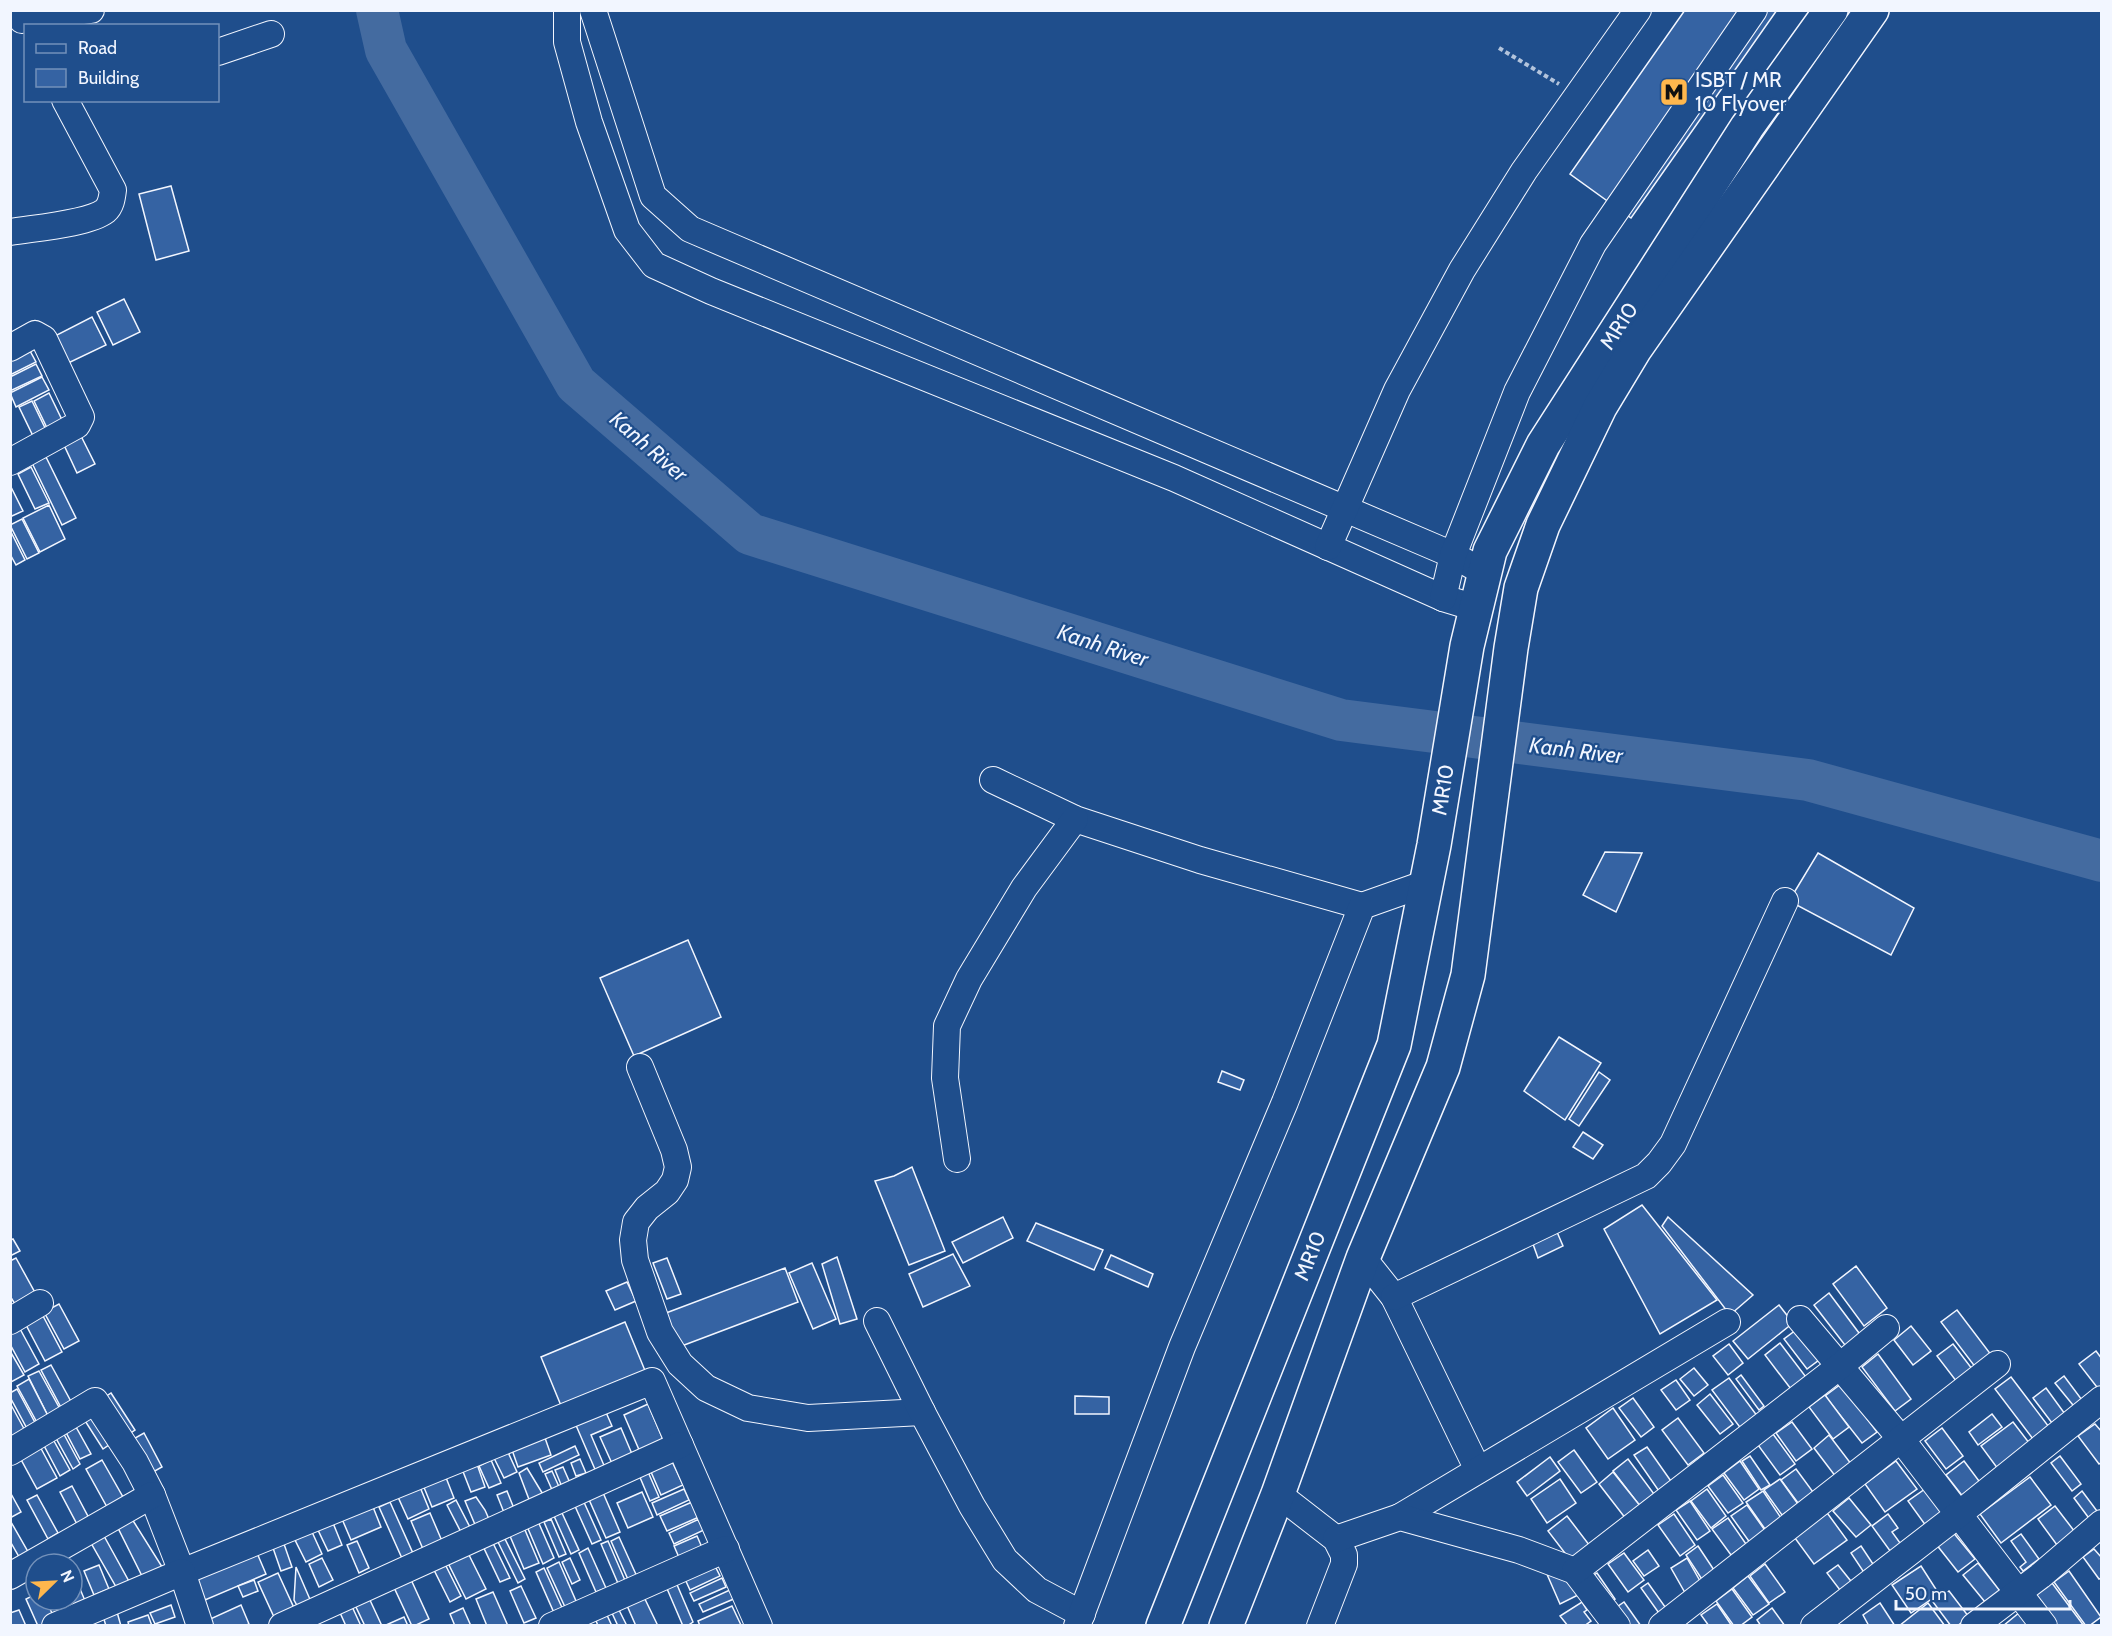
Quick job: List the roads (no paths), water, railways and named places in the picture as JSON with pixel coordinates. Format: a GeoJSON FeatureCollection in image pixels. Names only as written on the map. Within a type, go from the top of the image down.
{"type":"FeatureCollection","features":[{"type":"Feature","properties":{"kind":"main road","name":"MR10"},"geometry":{"type":"LineString","coordinates":[[1163,1626],[1394,1046],[1434,845],[1467,646],[1490,551],[1543,445],[1747,127],[1831,10]]}},
{"type":"Feature","properties":{"kind":"main road","name":"MR10"},"geometry":{"type":"LineString","coordinates":[[1226,1626],[1278,1494],[1363,1258],[1443,1067],[1468,975],[1521,588],[1543,525],[1600,407],[1635,349],[1872,10]]}},
{"type":"Feature","properties":{"kind":"street"},"geometry":{"type":"LineString","coordinates":[[22,19],[91,10]]}},
{"type":"Feature","properties":{"kind":"street"},"geometry":{"type":"LineString","coordinates":[[567,10],[567,42],[589,122],[627,230],[654,265],[711,291],[1174,478],[1443,598],[1476,608]]}},
{"type":"Feature","properties":{"kind":"street"},"geometry":{"type":"LineString","coordinates":[[593,10],[653,196],[690,229],[1345,508],[1453,555],[1485,573]]}},
{"type":"Feature","properties":{"kind":"street"},"geometry":{"type":"LineString","coordinates":[[1328,547],[1397,390],[1462,270],[1524,171],[1638,10]]}},
{"type":"Feature","properties":{"kind":"street"},"geometry":{"type":"LineString","coordinates":[[1443,598],[1453,555],[1517,392],[1593,244],[1754,10]]}},
{"type":"Feature","properties":{"kind":"street"},"geometry":{"type":"LineString","coordinates":[[219,52],[271,34]]}},
{"type":"Feature","properties":{"kind":"street"},"geometry":{"type":"LineString","coordinates":[[10,232],[90,219],[109,207],[113,190],[67,102]]}},
{"type":"Feature","properties":{"kind":"street"},"geometry":{"type":"LineString","coordinates":[[10,348],[36,334],[44,339],[81,417],[77,425],[10,462]]}},
{"type":"Feature","properties":{"kind":"street"},"geometry":{"type":"LineString","coordinates":[[993,780],[1075,819],[1200,860],[1362,906],[1427,883]]}},
{"type":"Feature","properties":{"kind":"street"},"geometry":{"type":"LineString","coordinates":[[957,1159],[945,1078],[947,1026],[969,979],[1024,888],[1075,819]]}},
{"type":"Feature","properties":{"kind":"street"},"geometry":{"type":"LineString","coordinates":[[1394,1297],[1646,1176],[1659,1163],[1673,1144],[1785,901]]}},
{"type":"Feature","properties":{"kind":"street"},"geometry":{"type":"LineString","coordinates":[[877,1321],[972,1506],[1005,1560],[1037,1590],[1080,1620],[1182,1347],[1285,1102],[1362,906]]}},
{"type":"Feature","properties":{"kind":"street"},"geometry":{"type":"LineString","coordinates":[[640,1067],[674,1150],[678,1167],[675,1180],[667,1192],[647,1208],[636,1222],[633,1240],[635,1260],[660,1332],[680,1364],[706,1388],[748,1407],[808,1418],[922,1412]]}},
{"type":"Feature","properties":{"kind":"street"},"geometry":{"type":"LineString","coordinates":[[1363,1258],[1394,1297],[1478,1470]]}},
{"type":"Feature","properties":{"kind":"street"},"geometry":{"type":"LineString","coordinates":[[10,1321],[40,1303]]}},
{"type":"Feature","properties":{"kind":"street"},"geometry":{"type":"LineString","coordinates":[[1800,1319],[1901,1439],[2044,1626]]}},
{"type":"Feature","properties":{"kind":"street"},"geometry":{"type":"LineString","coordinates":[[1336,1539],[1400,1517],[1727,1322]]}},
{"type":"Feature","properties":{"kind":"street"},"geometry":{"type":"LineString","coordinates":[[1575,1571],[1886,1328]]}},
{"type":"Feature","properties":{"kind":"street"},"geometry":{"type":"LineString","coordinates":[[1662,1626],[1997,1364]]}},
{"type":"Feature","properties":{"kind":"street"},"geometry":{"type":"LineString","coordinates":[[55,1626],[652,1381],[759,1626]]}},
{"type":"Feature","properties":{"kind":"street"},"geometry":{"type":"LineString","coordinates":[[1814,1626],[2102,1399]]}},
{"type":"Feature","properties":{"kind":"street"},"geometry":{"type":"LineString","coordinates":[[10,1452],[95,1401],[135,1462],[152,1495],[200,1626]]}},
{"type":"Feature","properties":{"kind":"street"},"geometry":{"type":"LineString","coordinates":[[282,1626],[680,1445]]}},
{"type":"Feature","properties":{"kind":"street"},"geometry":{"type":"LineString","coordinates":[[1278,1494],[1336,1539],[1344,1555],[1344,1564],[1320,1626]]}},
{"type":"Feature","properties":{"kind":"street"},"geometry":{"type":"LineString","coordinates":[[10,1576],[152,1495]]}},
{"type":"Feature","properties":{"kind":"street"},"geometry":{"type":"LineString","coordinates":[[1400,1517],[1519,1550],[1575,1571],[1617,1626]]}},
{"type":"Feature","properties":{"kind":"street"},"geometry":{"type":"LineString","coordinates":[[1974,1626],[2040,1576],[2102,1523]]}},
{"type":"Feature","properties":{"kind":"street"},"geometry":{"type":"LineString","coordinates":[[552,1626],[726,1549]]}},
{"type":"Feature","properties":{"kind":"waterway","name":"Kanh River"},"geometry":{"type":"LineString","coordinates":[[377,10],[386,50],[576,384],[750,534],[1341,720],[1808,780],[2102,861]]}},
{"type":"Feature","properties":{"kind":"place","name":"ISBT / MR 10 Flyover"},"geometry":{"type":"Point","coordinates":[1674,92]}}]}
